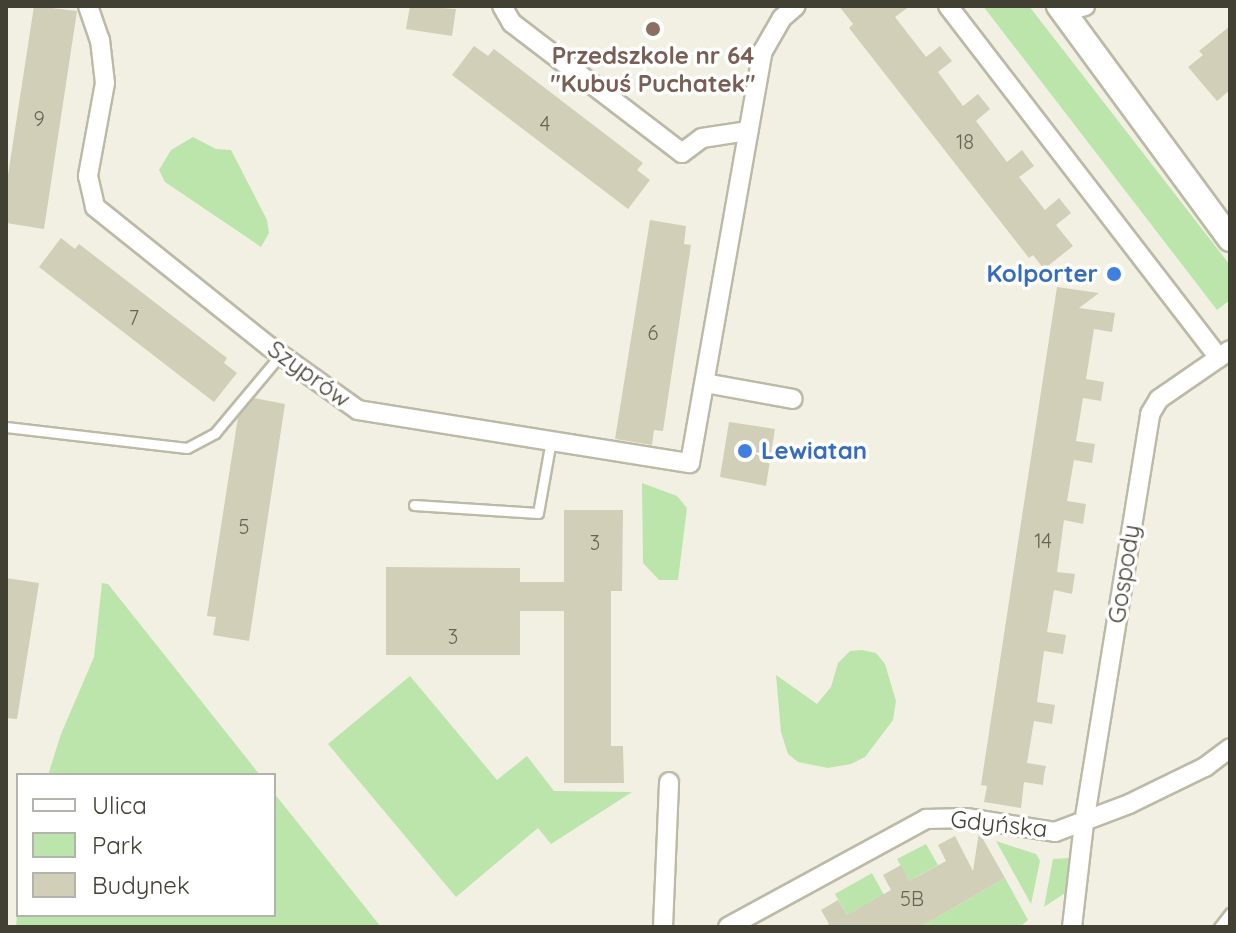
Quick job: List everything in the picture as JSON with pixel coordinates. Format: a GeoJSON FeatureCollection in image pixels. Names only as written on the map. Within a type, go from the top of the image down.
{"type":"FeatureCollection","features":[{"type":"Feature","properties":{"kind":"street","name":"Szyprów"},"geometry":{"type":"LineString","coordinates":[[88,6],[100,40],[105,83],[88,176],[95,207],[281,354],[358,410],[690,463],[763,51],[782,18],[796,6]]}},
{"type":"Feature","properties":{"kind":"street"},"geometry":{"type":"LineString","coordinates":[[502,6],[512,23],[682,153],[702,138],[748,131]]}},
{"type":"Feature","properties":{"kind":"street","name":"Gospody"},"geometry":{"type":"LineString","coordinates":[[948,6],[1224,354],[1159,399],[1150,414],[1084,823],[1072,927]]}},
{"type":"Feature","properties":{"kind":"street"},"geometry":{"type":"LineString","coordinates":[[1069,8],[1230,239]]}},
{"type":"Feature","properties":{"kind":"street"},"geometry":{"type":"LineString","coordinates":[[705,383],[793,399]]}},
{"type":"Feature","properties":{"kind":"street","name":"Gdyńska"},"geometry":{"type":"LineString","coordinates":[[728,927],[926,819],[966,818],[1055,832],[1084,823],[1228,755]]}},
{"type":"Feature","properties":{"kind":"street"},"geometry":{"type":"LineString","coordinates":[[663,927],[669,782]]}},
{"type":"Feature","properties":{"kind":"lane"},"geometry":{"type":"LineString","coordinates":[[6,427],[187,448],[215,433],[281,354]]}},
{"type":"Feature","properties":{"kind":"lane"},"geometry":{"type":"LineString","coordinates":[[414,505],[538,513],[551,440]]}},
{"type":"Feature","properties":{"kind":"lane"},"geometry":{"type":"LineString","coordinates":[[1224,925],[1230,913]]}},
{"type":"Feature","properties":{"kind":"green space"},"geometry":{"type":"Polygon","coordinates":[[[983,6],[1029,6],[1230,265],[1230,300],[1217,310],[983,6]]]}},
{"type":"Feature","properties":{"kind":"green space"},"geometry":{"type":"Polygon","coordinates":[[[193,137],[216,149],[231,150],[267,220],[269,233],[261,247],[165,182],[159,170],[171,150],[193,137]]]}},
{"type":"Feature","properties":{"kind":"green space"},"geometry":{"type":"Polygon","coordinates":[[[642,483],[677,496],[687,508],[678,580],[659,580],[643,563],[642,483]]]}},
{"type":"Feature","properties":{"kind":"green space"},"geometry":{"type":"Polygon","coordinates":[[[102,583],[108,584],[258,773],[49,773],[61,734],[94,657],[102,583]]]}},
{"type":"Feature","properties":{"kind":"green space"},"geometry":{"type":"Polygon","coordinates":[[[850,651],[876,653],[885,664],[896,701],[893,720],[865,757],[851,764],[828,768],[798,762],[788,754],[781,732],[776,675],[817,704],[831,687],[838,663],[850,651]]]}},
{"type":"Feature","properties":{"kind":"green space"},"geometry":{"type":"Polygon","coordinates":[[[410,676],[497,780],[527,756],[554,791],[632,792],[551,844],[538,828],[456,897],[328,744],[410,676]]]}},
{"type":"Feature","properties":{"kind":"green space"},"geometry":{"type":"Polygon","coordinates":[[[276,796],[381,927],[16,927],[17,917],[276,917],[276,796]]]}},
{"type":"Feature","properties":{"kind":"green space"},"geometry":{"type":"Polygon","coordinates":[[[996,841],[1036,854],[1040,861],[1031,904],[996,841]]]}},
{"type":"Feature","properties":{"kind":"green space"},"geometry":{"type":"Polygon","coordinates":[[[926,844],[938,865],[909,881],[897,859],[926,844]]]}},
{"type":"Feature","properties":{"kind":"green space"},"geometry":{"type":"Polygon","coordinates":[[[1070,858],[1065,893],[1044,907],[1053,859],[1070,858]]]}},
{"type":"Feature","properties":{"kind":"green space"},"geometry":{"type":"Polygon","coordinates":[[[872,873],[884,895],[847,915],[835,894],[872,873]]]}},
{"type":"Feature","properties":{"kind":"green space"},"geometry":{"type":"Polygon","coordinates":[[[1005,878],[1028,920],[1020,927],[920,927],[1005,878]]]}},
{"type":"Feature","properties":{"kind":"building"},"geometry":{"type":"Polygon","coordinates":[[[34,6],[77,11],[44,229],[6,223],[6,188],[34,6]]]}},
{"type":"Feature","properties":{"kind":"building"},"geometry":{"type":"Polygon","coordinates":[[[410,6],[456,9],[452,36],[406,29],[410,6]]]}},
{"type":"Feature","properties":{"kind":"building"},"geometry":{"type":"Polygon","coordinates":[[[839,6],[910,6],[895,17],[926,57],[940,46],[952,61],[938,72],[963,106],[978,94],[990,109],[976,121],[1007,162],[1022,150],[1034,166],[1019,177],[1045,210],[1059,198],[1071,213],[1056,225],[1073,246],[1044,269],[1033,255],[1029,258],[849,28],[853,24],[839,6]]]}},
{"type":"Feature","properties":{"kind":"building"},"geometry":{"type":"Polygon","coordinates":[[[1230,26],[1230,90],[1217,101],[1188,67],[1203,55],[1199,51],[1230,26]]]}},
{"type":"Feature","properties":{"kind":"building"},"geometry":{"type":"Polygon","coordinates":[[[474,46],[488,56],[494,49],[643,163],[637,170],[650,180],[628,209],[452,75],[474,46]]]}},
{"type":"Feature","properties":{"kind":"building"},"geometry":{"type":"Polygon","coordinates":[[[650,220],[686,226],[684,244],[691,245],[663,431],[654,430],[652,445],[615,439],[650,220]]]}},
{"type":"Feature","properties":{"kind":"building"},"geometry":{"type":"Polygon","coordinates":[[[61,238],[75,249],[79,244],[227,358],[224,363],[237,373],[214,402],[39,267],[61,238]]]}},
{"type":"Feature","properties":{"kind":"building"},"geometry":{"type":"Polygon","coordinates":[[[1057,287],[1099,293],[1079,308],[1115,313],[1112,332],[1094,329],[1086,379],[1104,382],[1101,401],[1083,398],[1076,441],[1095,444],[1092,463],[1074,460],[1067,501],[1086,504],[1083,524],[1064,520],[1057,572],[1075,574],[1072,594],[1054,590],[1047,632],[1066,635],[1063,654],[1044,651],[1037,702],[1055,705],[1052,724],[1034,721],[1027,763],[1046,766],[1043,785],[1024,782],[1021,808],[984,802],[987,786],[981,785],[1057,287]]]}},
{"type":"Feature","properties":{"kind":"building"},"geometry":{"type":"Polygon","coordinates":[[[254,398],[285,404],[249,641],[213,635],[216,617],[207,616],[238,417],[254,398]]]}},
{"type":"Feature","properties":{"kind":"building"},"geometry":{"type":"Polygon","coordinates":[[[729,422],[775,429],[766,486],[720,477],[729,422]]]}},
{"type":"Feature","properties":{"kind":"building"},"geometry":{"type":"Polygon","coordinates":[[[564,510],[623,510],[622,591],[611,591],[611,746],[623,746],[624,783],[564,783],[564,611],[520,611],[520,655],[386,655],[386,567],[520,568],[520,582],[564,582],[564,510]]]}},
{"type":"Feature","properties":{"kind":"building"},"geometry":{"type":"Polygon","coordinates":[[[6,578],[39,583],[17,719],[6,718],[6,578]]]}},
{"type":"Feature","properties":{"kind":"building"},"geometry":{"type":"Polygon","coordinates":[[[979,832],[1005,878],[920,927],[823,927],[829,924],[821,910],[838,900],[847,915],[891,890],[883,875],[901,865],[909,881],[946,861],[938,845],[955,836],[973,871],[979,832]]]}},
{"type":"Feature","properties":{"kind":"place","name":"Przedszkole nr 64 \"Kubuś Puchatek\""},"geometry":{"type":"Point","coordinates":[653,29]}},
{"type":"Feature","properties":{"kind":"place","name":"Kolporter"},"geometry":{"type":"Point","coordinates":[1114,274]}},
{"type":"Feature","properties":{"kind":"place","name":"Lewiatan"},"geometry":{"type":"Point","coordinates":[745,451]}}]}
